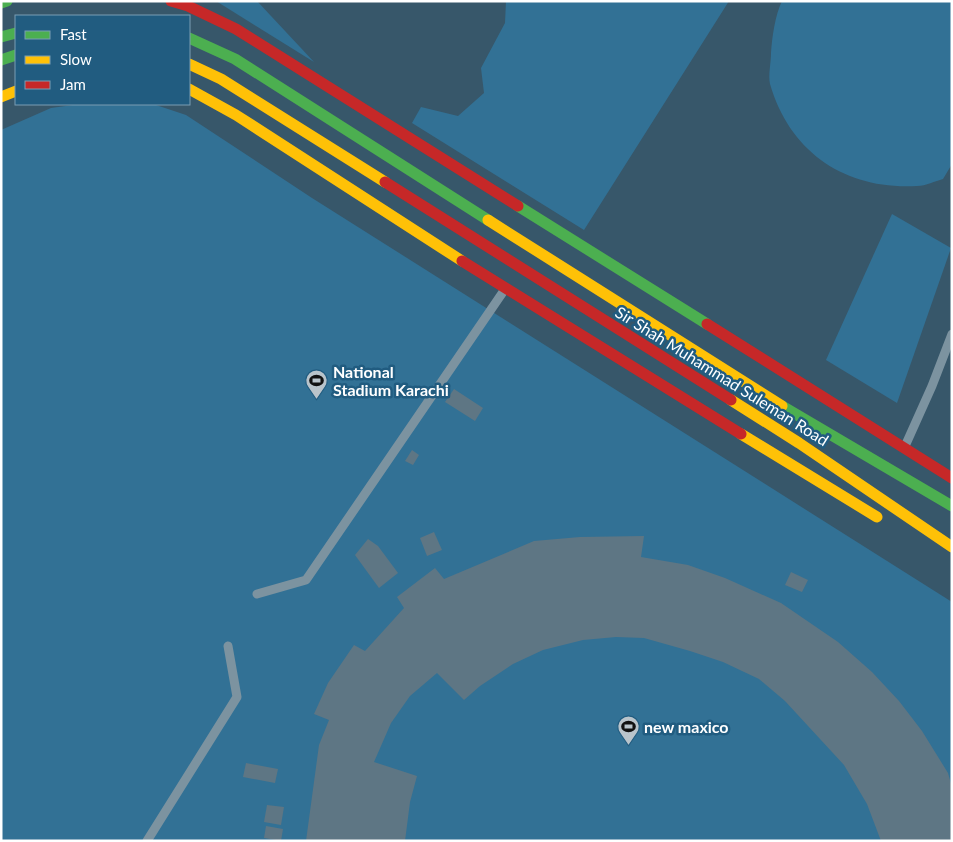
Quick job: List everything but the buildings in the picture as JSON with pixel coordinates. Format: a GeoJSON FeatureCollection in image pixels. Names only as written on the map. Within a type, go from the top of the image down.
{"type":"FeatureCollection","features":[{"type":"Feature","properties":{"kind":"highway"},"geometry":{"type":"LineString","coordinates":[[1,3],[7,1]]}},
{"type":"Feature","properties":{"kind":"highway"},"geometry":{"type":"LineString","coordinates":[[171,1],[188,6],[226,25],[952,478]]}},
{"type":"Feature","properties":{"kind":"highway"},"geometry":{"type":"LineString","coordinates":[[196,1],[226,25]]}},
{"type":"Feature","properties":{"kind":"highway"},"geometry":{"type":"LineString","coordinates":[[1,37],[15,33]]}},
{"type":"Feature","properties":{"kind":"highway","name":"Sir Shah Muhammad Suleman Road"},"geometry":{"type":"LineString","coordinates":[[190,38],[235,59],[484,220],[811,424],[952,506]]}},
{"type":"Feature","properties":{"kind":"highway"},"geometry":{"type":"LineString","coordinates":[[1,60],[15,55]]}},
{"type":"Feature","properties":{"kind":"highway","name":"Sir Shah Muhammad Suleman Road"},"geometry":{"type":"LineString","coordinates":[[190,64],[220,79],[799,443],[952,547]]}},
{"type":"Feature","properties":{"kind":"highway"},"geometry":{"type":"LineString","coordinates":[[190,90],[236,115],[505,289],[884,521]]}},
{"type":"Feature","properties":{"kind":"highway"},"geometry":{"type":"LineString","coordinates":[[1,96],[15,91]]}},
{"type":"Feature","properties":{"kind":"lane"},"geometry":{"type":"LineString","coordinates":[[257,594],[306,580],[505,289]]}},
{"type":"Feature","properties":{"kind":"lane"},"geometry":{"type":"LineString","coordinates":[[904,449],[949,352],[952,334]]}},
{"type":"Feature","properties":{"kind":"lane"},"geometry":{"type":"LineString","coordinates":[[147,841],[237,697],[228,646]]}},
{"type":"Feature","properties":{"kind":"shaded area"},"geometry":{"type":"Polygon","coordinates":[[[216,1],[257,1],[314,62],[216,1]]]}},
{"type":"Feature","properties":{"kind":"shaded area"},"geometry":{"type":"Polygon","coordinates":[[[506,1],[729,1],[584,230],[412,123],[421,107],[458,116],[484,93],[481,68],[505,23],[506,1]]]}},
{"type":"Feature","properties":{"kind":"shaded area"},"geometry":{"type":"Polygon","coordinates":[[[782,1],[952,1],[952,164],[943,179],[917,186],[891,186],[867,181],[845,174],[824,162],[807,148],[791,130],[779,108],[770,84],[769,73],[773,34],[777,13],[782,1]]]}},
{"type":"Feature","properties":{"kind":"shaded area","name":"National Stadium Karachi"},"geometry":{"type":"Polygon","coordinates":[[[73,105],[156,105],[186,115],[312,198],[952,602],[952,841],[1,841],[1,130],[51,108],[73,105]]]}},
{"type":"Feature","properties":{"kind":"shaded area"},"geometry":{"type":"Polygon","coordinates":[[[892,214],[951,248],[897,403],[826,360],[892,214]]]}},
{"type":"Feature","properties":{"kind":"traffic: fast"},"geometry":{"type":"LineString","coordinates":[[1,3],[7,1]]}},
{"type":"Feature","properties":{"kind":"traffic: fast"},"geometry":{"type":"LineString","coordinates":[[1,37],[15,33]]}},
{"type":"Feature","properties":{"kind":"traffic: fast"},"geometry":{"type":"LineString","coordinates":[[190,38],[235,59],[488,220]]}},
{"type":"Feature","properties":{"kind":"traffic: fast"},"geometry":{"type":"LineString","coordinates":[[1,60],[15,55]]}},
{"type":"Feature","properties":{"kind":"traffic: fast"},"geometry":{"type":"LineString","coordinates":[[518,206],[707,324]]}},
{"type":"Feature","properties":{"kind":"traffic: fast"},"geometry":{"type":"LineString","coordinates":[[782,406],[952,506]]}},
{"type":"Feature","properties":{"kind":"traffic: slow"},"geometry":{"type":"LineString","coordinates":[[190,64],[221,79],[385,182]]}},
{"type":"Feature","properties":{"kind":"traffic: slow"},"geometry":{"type":"LineString","coordinates":[[190,90],[236,115],[462,261]]}},
{"type":"Feature","properties":{"kind":"traffic: slow"},"geometry":{"type":"LineString","coordinates":[[1,97],[15,91]]}},
{"type":"Feature","properties":{"kind":"traffic: slow"},"geometry":{"type":"LineString","coordinates":[[488,220],[782,406]]}},
{"type":"Feature","properties":{"kind":"traffic: slow"},"geometry":{"type":"LineString","coordinates":[[731,400],[799,443],[952,547]]}},
{"type":"Feature","properties":{"kind":"traffic: slow"},"geometry":{"type":"LineString","coordinates":[[741,434],[877,517]]}},
{"type":"Feature","properties":{"kind":"traffic: jam"},"geometry":{"type":"LineString","coordinates":[[171,1],[188,6],[236,29],[518,206]]}},
{"type":"Feature","properties":{"kind":"traffic: jam"},"geometry":{"type":"LineString","coordinates":[[385,182],[731,400]]}},
{"type":"Feature","properties":{"kind":"traffic: jam"},"geometry":{"type":"LineString","coordinates":[[462,261],[741,434]]}},
{"type":"Feature","properties":{"kind":"traffic: jam"},"geometry":{"type":"LineString","coordinates":[[707,324],[952,478]]}},
{"type":"Feature","properties":{"kind":"place","name":"National Stadium Karachi"},"geometry":{"type":"Point","coordinates":[317,400]}},
{"type":"Feature","properties":{"kind":"place","name":"new maxico"},"geometry":{"type":"Point","coordinates":[628,746]}}]}
